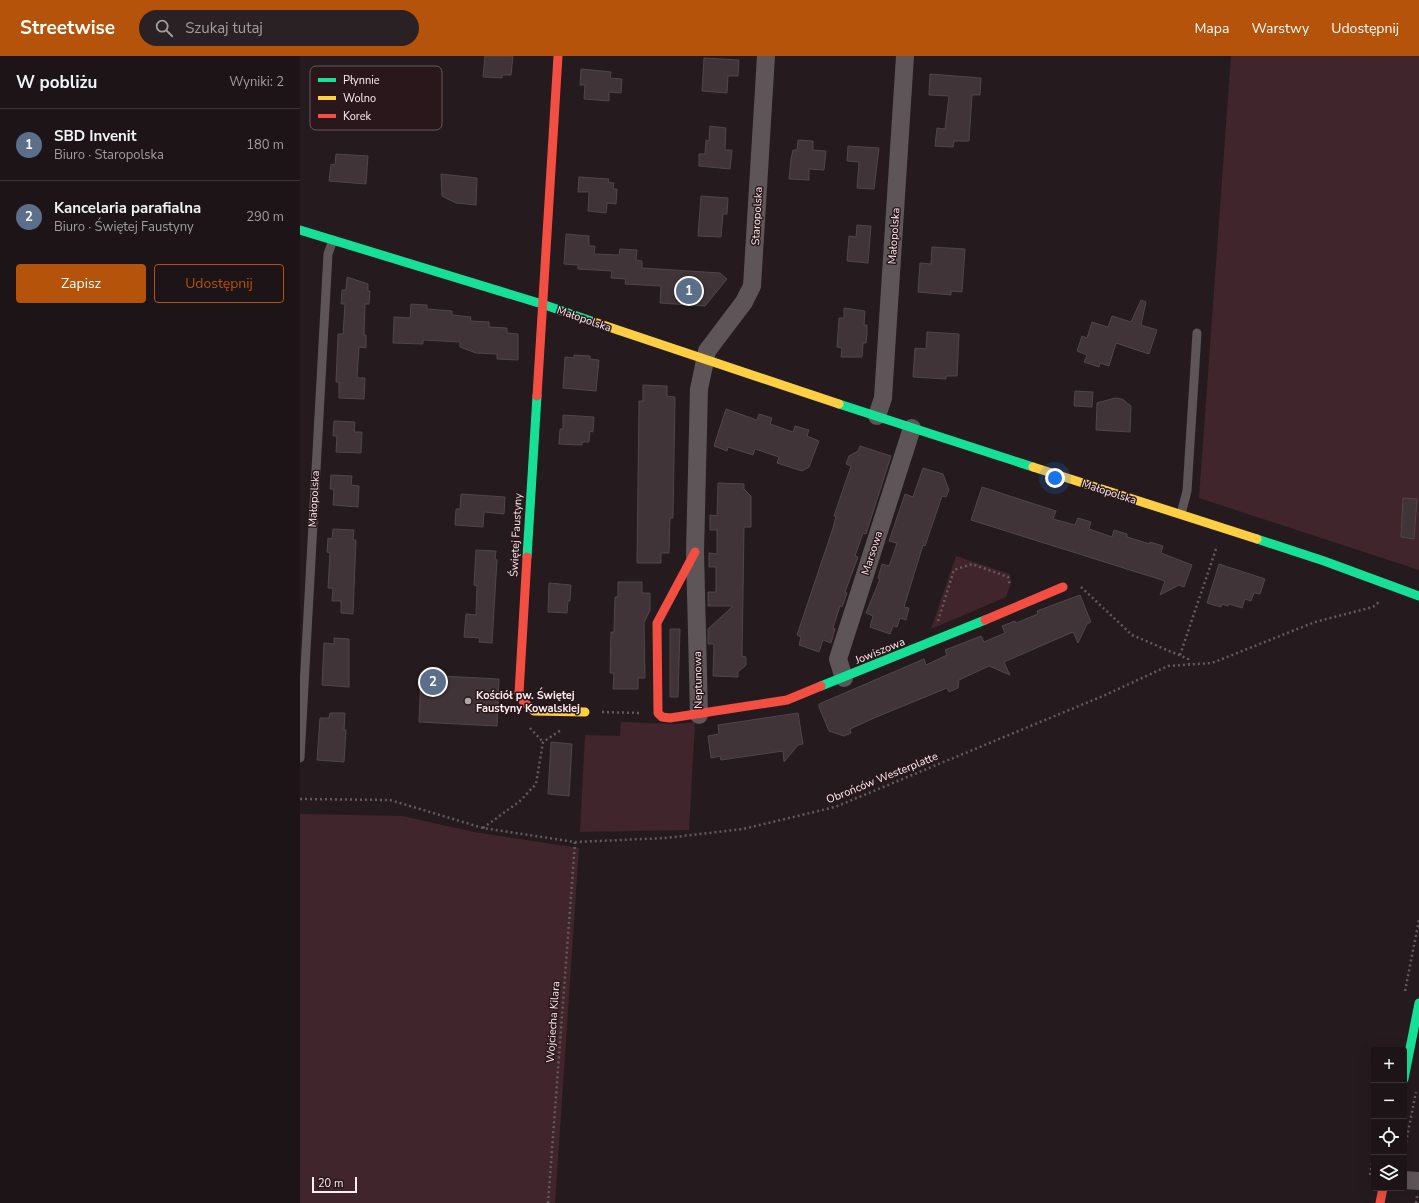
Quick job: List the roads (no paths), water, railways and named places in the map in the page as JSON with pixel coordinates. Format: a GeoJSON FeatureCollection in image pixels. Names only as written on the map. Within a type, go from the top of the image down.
{"type":"FeatureCollection","features":[{"type":"Feature","properties":{"kind":"street","name":"Małopolska"},"geometry":{"type":"LineString","coordinates":[[542,304],[558,56]]}},
{"type":"Feature","properties":{"kind":"street","name":"Staropolska"},"geometry":{"type":"LineString","coordinates":[[704,360],[712,342],[744,302],[752,286],[766,56]]}},
{"type":"Feature","properties":{"kind":"street","name":"Małopolska"},"geometry":{"type":"LineString","coordinates":[[877,416],[883,398],[905,56]]}},
{"type":"Feature","properties":{"kind":"street","name":"Małopolska"},"geometry":{"type":"LineString","coordinates":[[300,230],[542,304],[704,360],[1181,516],[1324,561],[1419,596]]}},
{"type":"Feature","properties":{"kind":"street","name":"Świętej Faustyny"},"geometry":{"type":"LineString","coordinates":[[542,304],[519,693],[523,701],[534,711],[585,712]]}},
{"type":"Feature","properties":{"kind":"street","name":"Neptunowa"},"geometry":{"type":"LineString","coordinates":[[695,552],[657,624],[658,713],[662,717],[670,718],[699,715],[695,552],[699,389],[704,360]]}},
{"type":"Feature","properties":{"kind":"street","name":"Marsowa"},"geometry":{"type":"LineString","coordinates":[[844,678],[838,659],[912,428]]}},
{"type":"Feature","properties":{"kind":"street","name":"Jowiszowa"},"geometry":{"type":"LineString","coordinates":[[699,715],[786,700],[940,639],[1062,587]]}},
{"type":"Feature","properties":{"kind":"street"},"geometry":{"type":"LineString","coordinates":[[1407,1064],[1419,1003]]}},
{"type":"Feature","properties":{"kind":"street"},"geometry":{"type":"LineString","coordinates":[[1407,1180],[1419,1181]]}},
{"type":"Feature","properties":{"kind":"street"},"geometry":{"type":"LineString","coordinates":[[1380,1203],[1382,1191]]}},
{"type":"Feature","properties":{"kind":"lane","name":"Małopolska"},"geometry":{"type":"LineString","coordinates":[[300,758],[328,254],[333,240]]}},
{"type":"Feature","properties":{"kind":"lane"},"geometry":{"type":"LineString","coordinates":[[1181,516],[1187,491],[1197,333]]}},
{"type":"Feature","properties":{"kind":"place","name":"SBD Invenit"},"geometry":{"type":"Point","coordinates":[689,291]}},
{"type":"Feature","properties":{"kind":"place","name":"Kancelaria parafialna"},"geometry":{"type":"Point","coordinates":[433,682]}},
{"type":"Feature","properties":{"kind":"place","name":"Kościół pw. Świętej Faustyny Kowalskiej"},"geometry":{"type":"Point","coordinates":[468,701]}}]}
